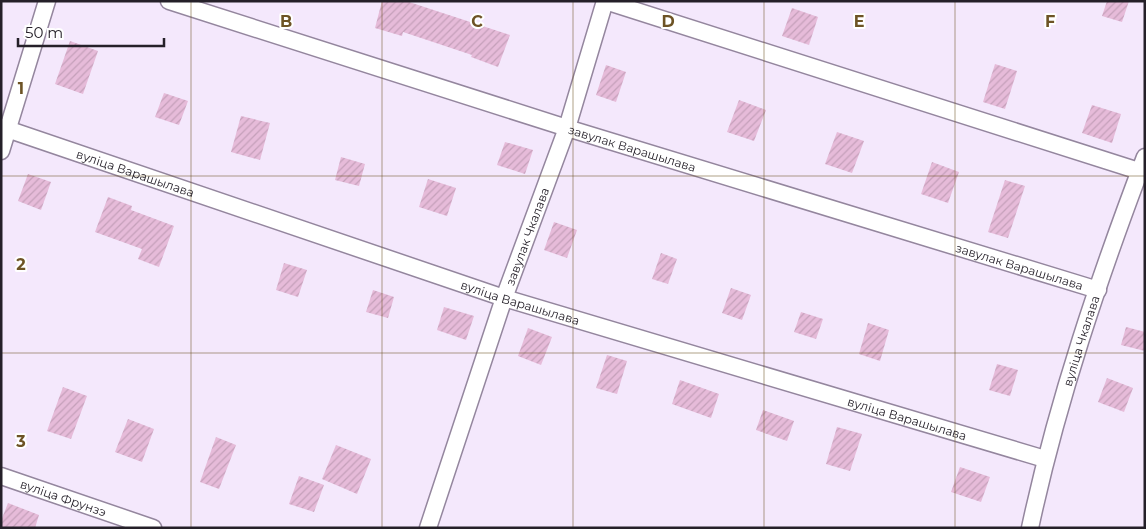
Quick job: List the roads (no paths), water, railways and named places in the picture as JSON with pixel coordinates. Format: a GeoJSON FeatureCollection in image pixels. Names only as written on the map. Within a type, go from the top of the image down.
{"type":"FeatureCollection","features":[{"type":"Feature","properties":{"kind":"street"},"geometry":{"type":"LineString","coordinates":[[1,151],[5,128],[47,1]]}},
{"type":"Feature","properties":{"kind":"street","name":"завулак Варашылава"},"geometry":{"type":"LineString","coordinates":[[169,1],[567,128],[1098,290]]}},
{"type":"Feature","properties":{"kind":"street"},"geometry":{"type":"LineString","coordinates":[[605,1],[1142,164]]}},
{"type":"Feature","properties":{"kind":"street","name":"завулак Чкалава"},"geometry":{"type":"LineString","coordinates":[[428,528],[504,298],[567,128],[605,1]]}},
{"type":"Feature","properties":{"kind":"street","name":"вуліца Варашылава"},"geometry":{"type":"LineString","coordinates":[[5,128],[504,298],[1045,459]]}},
{"type":"Feature","properties":{"kind":"street","name":"вуліца Чкалава"},"geometry":{"type":"LineString","coordinates":[[1030,528],[1045,459],[1098,290],[1142,164]]}},
{"type":"Feature","properties":{"kind":"street","name":"вуліца Фрунзэ"},"geometry":{"type":"LineString","coordinates":[[1,476],[154,528]]}}]}
